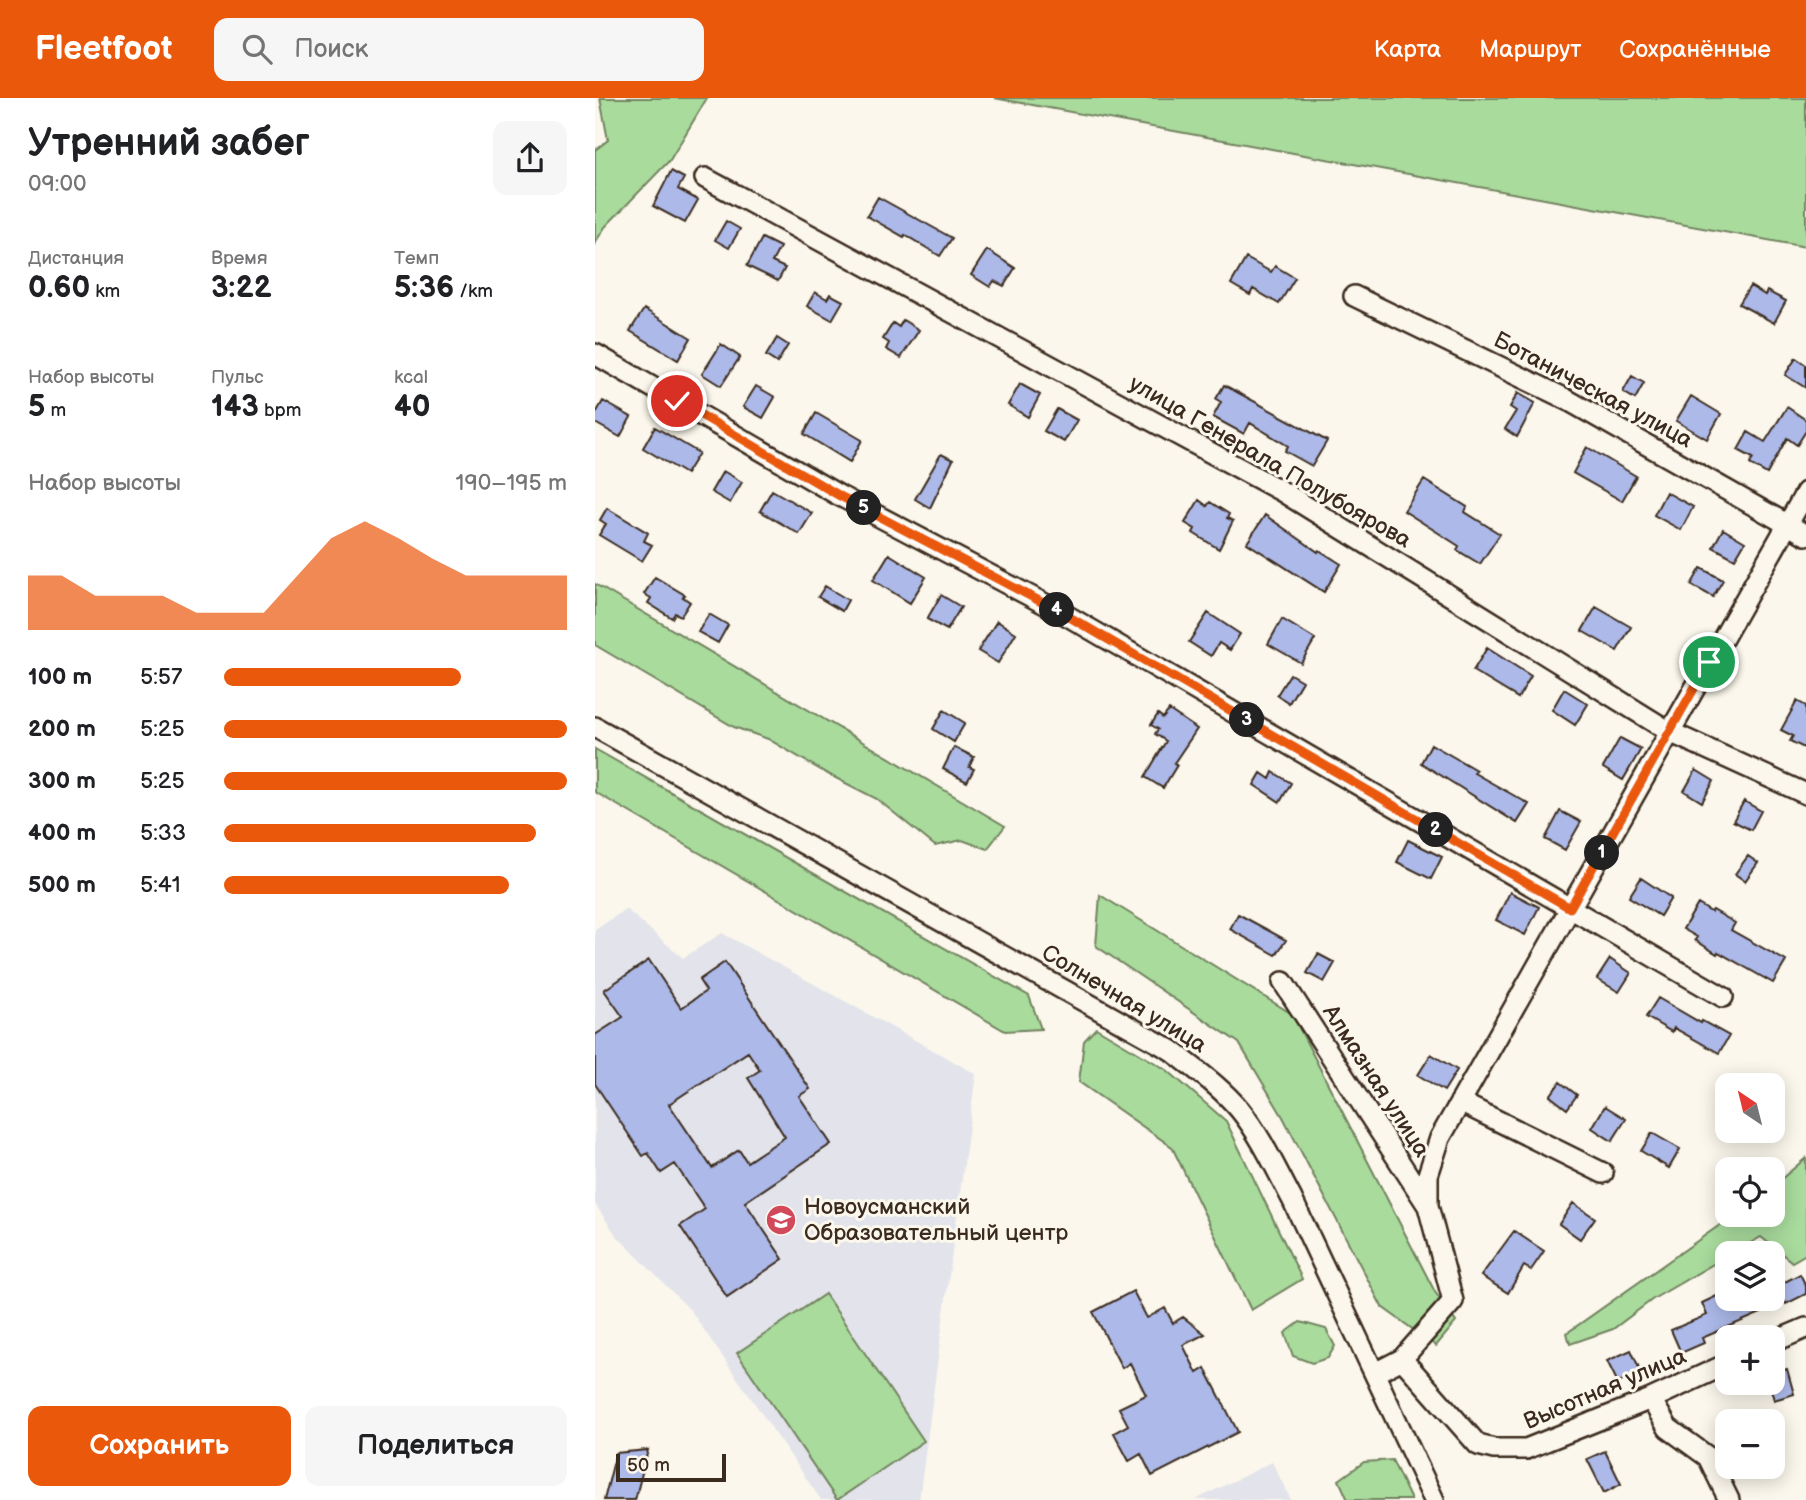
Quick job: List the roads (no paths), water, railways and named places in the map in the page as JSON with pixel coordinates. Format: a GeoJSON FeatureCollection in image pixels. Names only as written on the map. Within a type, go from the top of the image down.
{"type":"FeatureCollection","features":[{"type":"Feature","properties":{"kind":"street","name":"улица Генерала Полубоярова"},"geometry":{"type":"LineString","coordinates":[[705,178],[1283,492],[1670,732],[1806,794]]}},
{"type":"Feature","properties":{"kind":"street","name":"Ботаническая улица"},"geometry":{"type":"LineString","coordinates":[[1354,296],[1564,398],[1806,535]]}},
{"type":"Feature","properties":{"kind":"street"},"geometry":{"type":"LineString","coordinates":[[595,354],[840,496],[1066,615],[1723,997]]}},
{"type":"Feature","properties":{"kind":"street"},"geometry":{"type":"LineString","coordinates":[[1375,1373],[1402,1359],[1453,1301],[1428,1206],[1428,1175],[1440,1138],[1806,492]]}},
{"type":"Feature","properties":{"kind":"street","name":"Солнечная улица"},"geometry":{"type":"LineString","coordinates":[[595,727],[1171,1050],[1214,1083],[1241,1111],[1292,1199],[1434,1500]]}},
{"type":"Feature","properties":{"kind":"street","name":"Алмазная улица"},"geometry":{"type":"LineString","coordinates":[[1283,982],[1428,1206]]}},
{"type":"Feature","properties":{"kind":"street"},"geometry":{"type":"LineString","coordinates":[[1460,1102],[1603,1173]]}},
{"type":"Feature","properties":{"kind":"street"},"geometry":{"type":"LineString","coordinates":[[1785,1337],[1806,1328]]}},
{"type":"Feature","properties":{"kind":"street","name":"Высотная улица"},"geometry":{"type":"LineString","coordinates":[[1402,1359],[1478,1445],[1494,1449],[1525,1449],[1651,1399],[1715,1370]]}},
{"type":"Feature","properties":{"kind":"street"},"geometry":{"type":"LineString","coordinates":[[1651,1399],[1668,1428],[1707,1457],[1729,1500]]}},
{"type":"Feature","properties":{"kind":"place","name":"Новоусманский Образовательный центр"},"geometry":{"type":"Point","coordinates":[781,1220]}}]}
